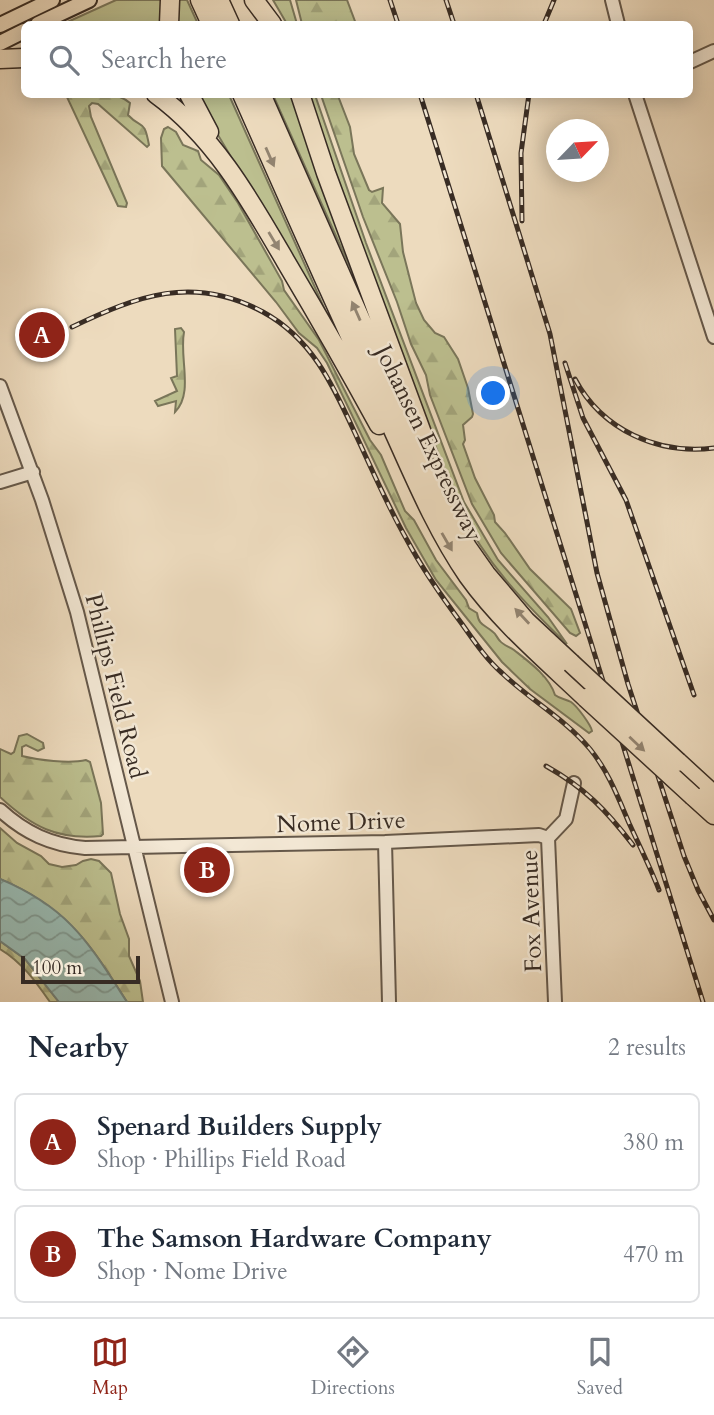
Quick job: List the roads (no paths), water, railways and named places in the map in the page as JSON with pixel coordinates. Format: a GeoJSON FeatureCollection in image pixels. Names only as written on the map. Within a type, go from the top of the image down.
{"type":"FeatureCollection","features":[{"type":"Feature","properties":{"kind":"highway"},"geometry":{"type":"LineString","coordinates":[[169,21],[170,0]]}},
{"type":"Feature","properties":{"kind":"highway"},"geometry":{"type":"LineString","coordinates":[[200,0],[210,21]]}},
{"type":"Feature","properties":{"kind":"highway"},"geometry":{"type":"LineString","coordinates":[[219,0],[229,21]]}},
{"type":"Feature","properties":{"kind":"highway"},"geometry":{"type":"LineString","coordinates":[[254,0],[270,21]]}},
{"type":"Feature","properties":{"kind":"highway"},"geometry":{"type":"LineString","coordinates":[[266,0],[279,21]]}},
{"type":"Feature","properties":{"kind":"highway"},"geometry":{"type":"LineString","coordinates":[[0,59],[21,58]]}},
{"type":"Feature","properties":{"kind":"highway"},"geometry":{"type":"LineString","coordinates":[[161,98],[189,121],[243,189]]}},
{"type":"Feature","properties":{"kind":"highway"},"geometry":{"type":"LineString","coordinates":[[192,98],[341,353],[404,474],[434,519]]}},
{"type":"Feature","properties":{"kind":"highway","name":"Johansen Expressway"},"geometry":{"type":"LineString","coordinates":[[244,98],[434,519],[463,567],[510,626],[714,815]]}},
{"type":"Feature","properties":{"kind":"highway","name":"Johansen Expressway"},"geometry":{"type":"LineString","coordinates":[[263,98],[432,481],[467,547],[511,604],[714,795]]}},
{"type":"Feature","properties":{"kind":"highway"},"geometry":{"type":"LineString","coordinates":[[301,98],[353,247],[467,547]]}},
{"type":"Feature","properties":{"kind":"main road"},"geometry":{"type":"LineString","coordinates":[[0,25],[52,0]]}},
{"type":"Feature","properties":{"kind":"main road"},"geometry":{"type":"LineString","coordinates":[[44,21],[89,0]]}},
{"type":"Feature","properties":{"kind":"main road"},"geometry":{"type":"LineString","coordinates":[[0,43],[21,32]]}},
{"type":"Feature","properties":{"kind":"street"},"geometry":{"type":"LineString","coordinates":[[612,0],[617,21]]}},
{"type":"Feature","properties":{"kind":"street"},"geometry":{"type":"LineString","coordinates":[[693,61],[714,51]]}},
{"type":"Feature","properties":{"kind":"street"},"geometry":{"type":"LineString","coordinates":[[636,98],[713,333]]}},
{"type":"Feature","properties":{"kind":"street","name":"Phillips Field Road"},"geometry":{"type":"LineString","coordinates":[[0,386],[33,472],[77,612],[172,1002]]}},
{"type":"Feature","properties":{"kind":"street"},"geometry":{"type":"LineString","coordinates":[[0,482],[33,472]]}},
{"type":"Feature","properties":{"kind":"street","name":"Fox Avenue"},"geometry":{"type":"LineString","coordinates":[[555,1002],[548,838],[566,819],[574,783]]}},
{"type":"Feature","properties":{"kind":"street","name":"Nome Drive"},"geometry":{"type":"LineString","coordinates":[[0,810],[25,831],[62,845],[99,849],[539,835],[548,838]]}},
{"type":"Feature","properties":{"kind":"street"},"geometry":{"type":"LineString","coordinates":[[385,842],[389,1002]]}},
{"type":"Feature","properties":{"kind":"water"},"geometry":{"type":"Polygon","coordinates":[[[0,879],[43,902],[75,929],[127,1002],[59,1002],[25,959],[0,941],[0,879]]]}},
{"type":"Feature","properties":{"kind":"railway"},"geometry":{"type":"LineString","coordinates":[[390,0],[397,21]]}},
{"type":"Feature","properties":{"kind":"railway"},"geometry":{"type":"LineString","coordinates":[[446,0],[453,21]]}},
{"type":"Feature","properties":{"kind":"railway"},"geometry":{"type":"LineString","coordinates":[[545,21],[554,0]]}},
{"type":"Feature","properties":{"kind":"railway"},"geometry":{"type":"LineString","coordinates":[[421,98],[703,1002]]}},
{"type":"Feature","properties":{"kind":"railway"},"geometry":{"type":"LineString","coordinates":[[477,98],[550,334],[597,573],[628,684],[684,856],[714,920]]}},
{"type":"Feature","properties":{"kind":"railway"},"geometry":{"type":"LineString","coordinates":[[522,221],[521,153],[528,98]]}},
{"type":"Feature","properties":{"kind":"railway"},"geometry":{"type":"LineString","coordinates":[[72,327],[119,306],[166,294],[189,292],[237,300],[263,312],[294,335],[307,348],[328,379],[400,527],[447,604],[496,668],[580,738],[602,766],[659,890]]}},
{"type":"Feature","properties":{"kind":"railway"},"geometry":{"type":"LineString","coordinates":[[565,363],[583,418],[626,500],[694,695]]}},
{"type":"Feature","properties":{"kind":"railway"},"geometry":{"type":"LineString","coordinates":[[575,379],[586,397],[600,412],[634,435],[672,447],[714,448]]}},
{"type":"Feature","properties":{"kind":"railway"},"geometry":{"type":"LineString","coordinates":[[546,766],[594,801],[633,845]]}},
{"type":"Feature","properties":{"kind":"place","name":"Spenard Builders Supply"},"geometry":{"type":"Point","coordinates":[42,335]}},
{"type":"Feature","properties":{"kind":"place","name":"The Samson Hardware Company"},"geometry":{"type":"Point","coordinates":[207,870]}}]}
